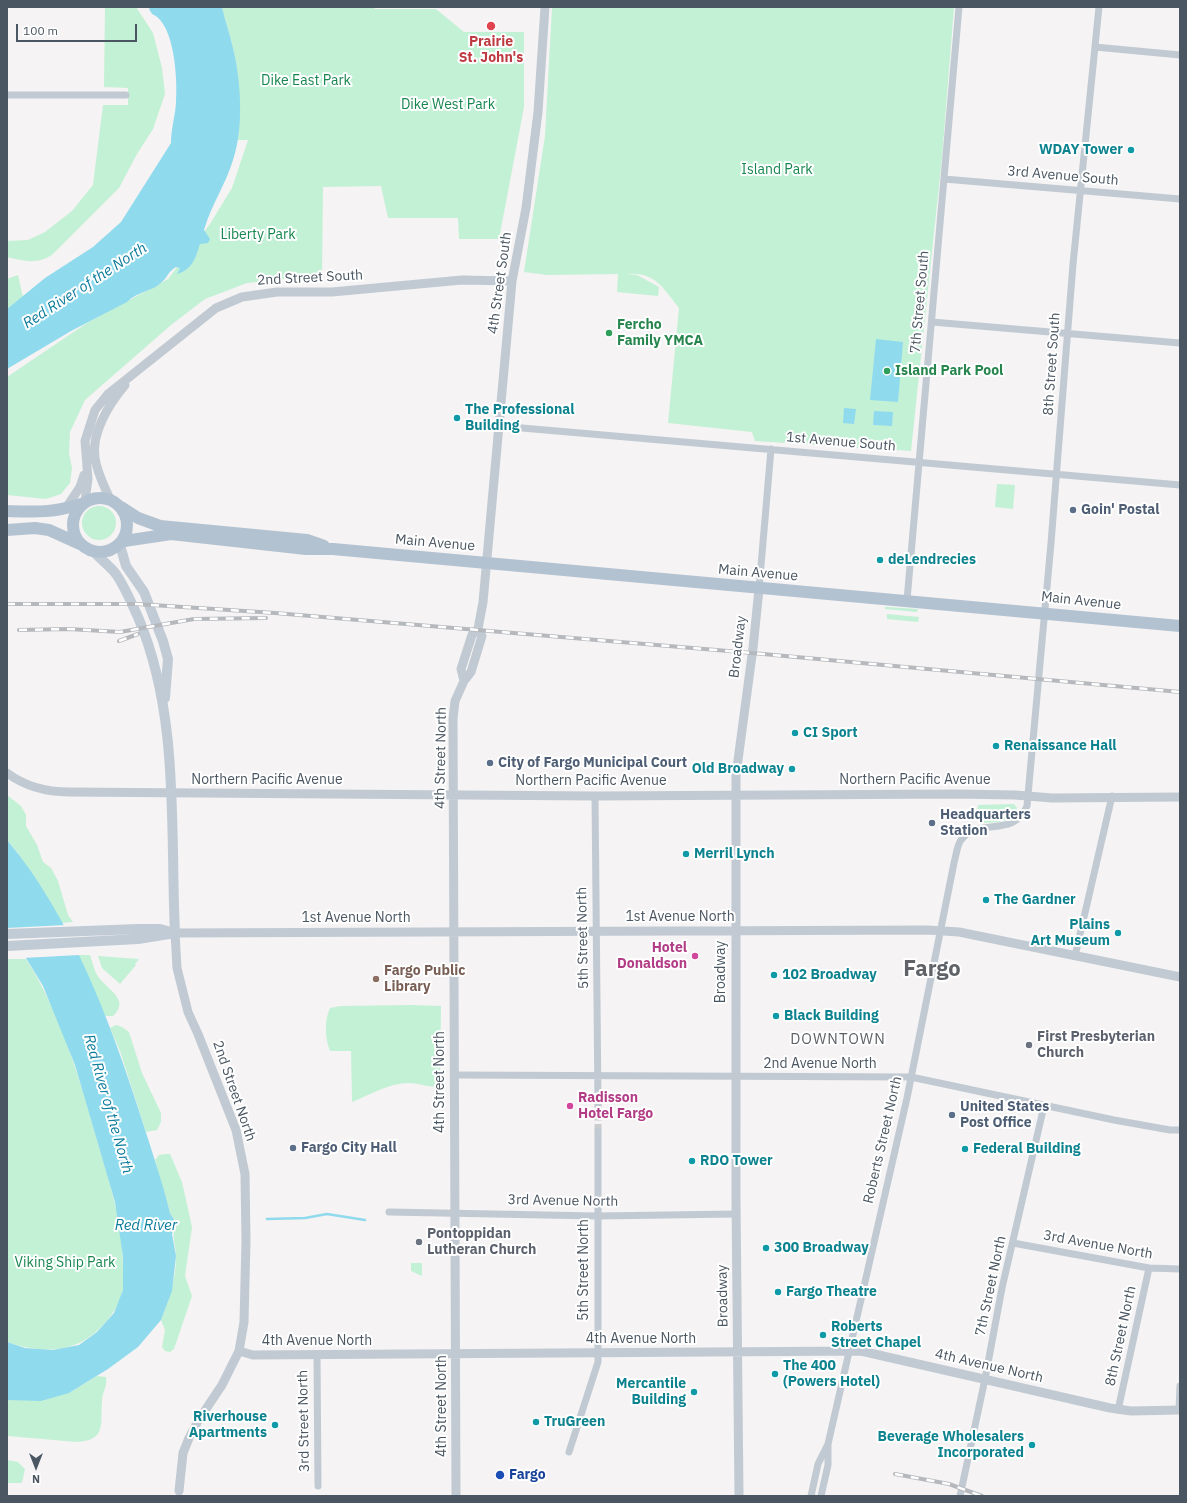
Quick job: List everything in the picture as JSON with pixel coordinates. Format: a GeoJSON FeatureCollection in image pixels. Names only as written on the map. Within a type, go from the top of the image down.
{"type":"FeatureCollection","features":[{"type":"Feature","properties":{"kind":"main road"},"geometry":{"type":"LineString","coordinates":[[7,511],[45,513],[100,497],[110,499],[121,507],[126,518],[127,528],[122,543],[112,550],[92,550],[49,530],[35,528],[7,530]]}},
{"type":"Feature","properties":{"kind":"main road"},"geometry":{"type":"LineString","coordinates":[[80,544],[73,527],[76,511],[83,502]]}},
{"type":"Feature","properties":{"kind":"main road","name":"Main Avenue"},"geometry":{"type":"LineString","coordinates":[[121,507],[138,518],[160,526],[307,540],[333,549]]}},
{"type":"Feature","properties":{"kind":"main road","name":"Main Avenue"},"geometry":{"type":"LineString","coordinates":[[122,543],[170,534],[306,549],[333,549],[759,589],[1044,612],[1180,626]]}},
{"type":"Feature","properties":{"kind":"main road","name":"2nd Street North"},"geometry":{"type":"LineString","coordinates":[[122,543],[126,566],[144,592],[163,641],[168,659],[164,713]]}},
{"type":"Feature","properties":{"kind":"main road","name":"2nd Street North"},"geometry":{"type":"LineString","coordinates":[[92,550],[115,572],[126,590],[150,645],[164,713],[171,793],[174,933]]}},
{"type":"Feature","properties":{"kind":"main road","name":"1st Avenue North"},"geometry":{"type":"LineString","coordinates":[[7,934],[138,929],[160,929],[174,933]]}},
{"type":"Feature","properties":{"kind":"main road","name":"1st Avenue North"},"geometry":{"type":"LineString","coordinates":[[7,946],[138,939],[174,933]]}},
{"type":"Feature","properties":{"kind":"street","name":"4th Street South"},"geometry":{"type":"LineString","coordinates":[[486,563],[512,281],[526,208],[538,112],[545,7]]}},
{"type":"Feature","properties":{"kind":"street","name":"7th Street South"},"geometry":{"type":"LineString","coordinates":[[907,600],[959,7]]}},
{"type":"Feature","properties":{"kind":"street","name":"8th Street South"},"geometry":{"type":"LineString","coordinates":[[1028,795],[1068,332],[1099,7]]}},
{"type":"Feature","properties":{"kind":"street"},"geometry":{"type":"LineString","coordinates":[[1095,47],[1180,55]]}},
{"type":"Feature","properties":{"kind":"street"},"geometry":{"type":"LineString","coordinates":[[7,95],[126,95]]}},
{"type":"Feature","properties":{"kind":"street","name":"3rd Avenue South"},"geometry":{"type":"LineString","coordinates":[[944,180],[1180,199]]}},
{"type":"Feature","properties":{"kind":"street","name":"2nd Street South"},"geometry":{"type":"LineString","coordinates":[[83,502],[88,479],[85,441],[95,410],[108,394],[216,308],[242,297],[278,292],[332,292],[462,280],[512,281]]}},
{"type":"Feature","properties":{"kind":"street"},"geometry":{"type":"LineString","coordinates":[[932,322],[1068,332],[1180,343]]}},
{"type":"Feature","properties":{"kind":"street","name":"2nd Street South"},"geometry":{"type":"LineString","coordinates":[[110,499],[95,458],[96,435],[115,397],[135,373]]}},
{"type":"Feature","properties":{"kind":"street","name":"1st Avenue South"},"geometry":{"type":"LineString","coordinates":[[499,426],[1180,484]]}},
{"type":"Feature","properties":{"kind":"street","name":"Broadway"},"geometry":{"type":"LineString","coordinates":[[739,1496],[736,1214],[736,775],[753,648],[771,449]]}},
{"type":"Feature","properties":{"kind":"street"},"geometry":{"type":"LineString","coordinates":[[66,508],[80,487],[86,462]]}},
{"type":"Feature","properties":{"kind":"street","name":"4th Street North"},"geometry":{"type":"LineString","coordinates":[[456,1496],[453,719],[455,701],[464,681],[462,668],[472,635],[478,629],[483,602],[486,563]]}},
{"type":"Feature","properties":{"kind":"street","name":"Northern Pacific Avenue"},"geometry":{"type":"LineString","coordinates":[[7,773],[21,784],[50,792],[595,796],[736,794],[1028,795],[1052,798],[1112,796],[1180,797]]}},
{"type":"Feature","properties":{"kind":"street","name":"Roberts Street North"},"geometry":{"type":"LineString","coordinates":[[821,1496],[828,1465],[828,1444],[911,1077],[940,931],[960,841],[977,829],[1009,825],[1017,820],[1023,814],[1028,795]]}},
{"type":"Feature","properties":{"kind":"street","name":"5th Street North"},"geometry":{"type":"LineString","coordinates":[[595,796],[598,1104]]}},
{"type":"Feature","properties":{"kind":"street"},"geometry":{"type":"LineString","coordinates":[[1075,956],[1112,796]]}},
{"type":"Feature","properties":{"kind":"street","name":"1st Avenue North"},"geometry":{"type":"LineString","coordinates":[[174,933],[940,931],[959,932],[1180,977]]}},
{"type":"Feature","properties":{"kind":"street","name":"2nd Street North"},"geometry":{"type":"LineString","coordinates":[[174,933],[177,968],[188,1012],[236,1130],[245,1174],[246,1288],[244,1322],[239,1351],[222,1385],[198,1421],[189,1438],[183,1454],[179,1491]]}},
{"type":"Feature","properties":{"kind":"street","name":"2nd Avenue North"},"geometry":{"type":"LineString","coordinates":[[454,1075],[911,1077],[1044,1106],[1156,1128],[1180,1130]]}},
{"type":"Feature","properties":{"kind":"street","name":"7th Street North"},"geometry":{"type":"LineString","coordinates":[[960,1496],[1013,1243],[1044,1106]]}},
{"type":"Feature","properties":{"kind":"street","name":"5th Street North"},"geometry":{"type":"LineString","coordinates":[[569,1452],[596,1367],[598,1353],[598,1131]]}},
{"type":"Feature","properties":{"kind":"street","name":"3rd Avenue North"},"geometry":{"type":"LineString","coordinates":[[389,1212],[454,1214],[527,1213],[597,1216],[736,1214]]}},
{"type":"Feature","properties":{"kind":"street","name":"3rd Avenue North"},"geometry":{"type":"LineString","coordinates":[[1013,1243],[1149,1268],[1180,1269]]}},
{"type":"Feature","properties":{"kind":"street","name":"8th Street North"},"geometry":{"type":"LineString","coordinates":[[1118,1410],[1149,1268]]}},
{"type":"Feature","properties":{"kind":"street","name":"4th Avenue North"},"geometry":{"type":"LineString","coordinates":[[239,1351],[253,1355],[456,1355],[848,1351],[868,1353],[1118,1410],[1180,1410]]}},
{"type":"Feature","properties":{"kind":"street","name":"3rd Street North"},"geometry":{"type":"LineString","coordinates":[[317,1355],[318,1486]]}},
{"type":"Feature","properties":{"kind":"street"},"geometry":{"type":"LineString","coordinates":[[1180,1386],[1180,1410]]}},
{"type":"Feature","properties":{"kind":"street","name":"Roberts Street North"},"geometry":{"type":"LineString","coordinates":[[811,1496],[818,1464],[828,1444]]}},
{"type":"Feature","properties":{"kind":"street","name":"4th Street North"},"geometry":{"type":"LineString","coordinates":[[457,1485],[460,1496]]}},
{"type":"Feature","properties":{"kind":"green space"},"geometry":{"type":"Polygon","coordinates":[[[105,7],[136,7],[153,33],[162,68],[165,94],[153,129],[137,154],[119,188],[53,254],[37,261],[25,261],[7,257],[7,241],[28,240],[45,232],[72,211],[93,185],[103,105],[128,105],[128,88],[104,87],[105,7]]]}},
{"type":"Feature","properties":{"kind":"green space"},"geometry":{"type":"Polygon","coordinates":[[[222,7],[374,7],[375,9],[436,9],[464,32],[524,32],[524,107],[499,239],[459,239],[458,218],[388,218],[381,186],[323,187],[322,275],[247,283],[205,299],[171,325],[85,400],[70,432],[69,453],[72,468],[70,483],[61,494],[46,499],[7,495],[7,377],[87,323],[168,279],[210,224],[232,188],[248,140],[238,140],[239,106],[237,71],[232,43],[222,7]]]}},
{"type":"Feature","properties":{"kind":"green space","name":"Island Park"},"geometry":{"type":"Polygon","coordinates":[[[552,7],[954,7],[942,157],[911,451],[755,441],[752,432],[668,423],[679,308],[663,288],[652,279],[637,274],[628,274],[637,275],[659,287],[658,296],[617,292],[618,274],[547,275],[524,272],[545,136],[552,7]]]}},
{"type":"Feature","properties":{"kind":"green space"},"geometry":{"type":"Polygon","coordinates":[[[18,275],[23,297],[7,309],[7,279],[18,275]]]}},
{"type":"Feature","properties":{"kind":"green space"},"geometry":{"type":"Polygon","coordinates":[[[997,484],[1015,485],[1013,509],[995,507],[997,484]]]}},
{"type":"Feature","properties":{"kind":"green space"},"geometry":{"type":"Polygon","coordinates":[[[102,506],[111,511],[115,516],[115,530],[111,535],[106,539],[96,540],[92,539],[83,530],[82,520],[83,516],[92,507],[102,506]]]}},
{"type":"Feature","properties":{"kind":"green space"},"geometry":{"type":"Polygon","coordinates":[[[885,607],[918,609],[917,612],[885,609],[885,607]]]}},
{"type":"Feature","properties":{"kind":"green space"},"geometry":{"type":"Polygon","coordinates":[[[887,614],[919,617],[918,622],[887,619],[887,614]]]}},
{"type":"Feature","properties":{"kind":"green space"},"geometry":{"type":"Polygon","coordinates":[[[7,795],[21,806],[26,815],[26,826],[37,845],[43,862],[51,868],[58,881],[68,915],[73,922],[62,923],[18,853],[7,840],[7,795]]]}},
{"type":"Feature","properties":{"kind":"green space"},"geometry":{"type":"Polygon","coordinates":[[[1014,804],[1017,808],[1007,820],[981,823],[978,821],[976,815],[978,805],[1014,804]]]}},
{"type":"Feature","properties":{"kind":"green space"},"geometry":{"type":"Polygon","coordinates":[[[78,955],[90,955],[98,976],[119,1001],[118,1011],[113,1016],[105,1016],[78,955]]]}},
{"type":"Feature","properties":{"kind":"green space"},"geometry":{"type":"Polygon","coordinates":[[[98,956],[139,959],[135,964],[136,965],[120,984],[102,968],[98,956]]]}},
{"type":"Feature","properties":{"kind":"green space","name":"Viking Ship Park"},"geometry":{"type":"Polygon","coordinates":[[[7,959],[26,959],[39,981],[61,1028],[86,1100],[109,1180],[122,1241],[123,1288],[122,1295],[116,1308],[94,1334],[83,1341],[59,1349],[34,1348],[7,1342],[7,959]]]}},
{"type":"Feature","properties":{"kind":"green space"},"geometry":{"type":"Polygon","coordinates":[[[340,1006],[441,1006],[440,1083],[437,1086],[409,1083],[394,1085],[352,1102],[351,1051],[330,1051],[326,1030],[330,1008],[340,1006]]]}},
{"type":"Feature","properties":{"kind":"green space"},"geometry":{"type":"Polygon","coordinates":[[[116,1025],[129,1032],[142,1073],[161,1113],[161,1122],[157,1130],[146,1132],[120,1051],[110,1028],[116,1025]]]}},
{"type":"Feature","properties":{"kind":"green space"},"geometry":{"type":"Polygon","coordinates":[[[170,1154],[182,1182],[192,1227],[185,1276],[192,1296],[174,1349],[170,1352],[165,1351],[162,1347],[165,1330],[161,1320],[175,1273],[176,1252],[174,1233],[176,1223],[170,1213],[155,1160],[159,1155],[170,1154]]]}},
{"type":"Feature","properties":{"kind":"green space"},"geometry":{"type":"Polygon","coordinates":[[[411,1263],[422,1263],[422,1276],[411,1271],[411,1263]]]}},
{"type":"Feature","properties":{"kind":"green space"},"geometry":{"type":"Polygon","coordinates":[[[97,1376],[106,1377],[106,1386],[102,1398],[100,1429],[98,1434],[93,1438],[87,1441],[77,1442],[7,1436],[7,1400],[69,1393],[97,1376]]]}},
{"type":"Feature","properties":{"kind":"green space"},"geometry":{"type":"Polygon","coordinates":[[[7,1460],[18,1462],[25,1469],[22,1483],[7,1483],[7,1460]]]}},
{"type":"Feature","properties":{"kind":"water","name":"Red River of the North"},"geometry":{"type":"Polygon","coordinates":[[[150,7],[222,7],[232,43],[238,75],[240,104],[239,134],[230,169],[210,212],[204,230],[210,239],[208,243],[200,244],[193,263],[187,269],[177,274],[180,268],[176,267],[159,285],[131,298],[127,302],[71,331],[7,369],[7,309],[45,278],[93,247],[121,222],[171,143],[176,93],[173,54],[166,29],[160,20],[152,14],[149,9],[150,7]]]}},
{"type":"Feature","properties":{"kind":"water","name":"Island Park Pool"},"geometry":{"type":"Polygon","coordinates":[[[876,339],[903,342],[898,402],[870,400],[876,339]]]}},
{"type":"Feature","properties":{"kind":"water"},"geometry":{"type":"Polygon","coordinates":[[[844,408],[856,409],[854,424],[843,423],[844,408]]]}},
{"type":"Feature","properties":{"kind":"water"},"geometry":{"type":"Polygon","coordinates":[[[874,411],[893,412],[892,426],[873,425],[874,411]]]}},
{"type":"Feature","properties":{"kind":"water","name":"Red River"},"geometry":{"type":"Polygon","coordinates":[[[7,840],[30,870],[51,902],[70,936],[87,972],[129,1081],[164,1189],[170,1213],[176,1223],[172,1234],[176,1256],[172,1291],[161,1320],[138,1347],[108,1369],[69,1393],[41,1401],[7,1400],[7,1342],[25,1348],[53,1350],[79,1345],[97,1332],[114,1313],[123,1290],[123,1257],[115,1202],[75,1065],[43,986],[7,927],[7,840]]]}},
{"type":"Feature","properties":{"kind":"pier"},"geometry":{"type":"Polygon","coordinates":[[[65,925],[80,955],[23,958],[7,931],[7,928],[65,925]]]}},
{"type":"Feature","properties":{"kind":"waterway"},"geometry":{"type":"LineString","coordinates":[[267,1219],[305,1218],[327,1214],[365,1220]]}},
{"type":"Feature","properties":{"kind":"tunnel"},"geometry":{"type":"LineString","coordinates":[[598,1104],[598,1131]]}},
{"type":"Feature","properties":{"kind":"railway"},"geometry":{"type":"LineString","coordinates":[[7,604],[137,604],[275,613],[752,653],[1180,692]]}},
{"type":"Feature","properties":{"kind":"railway"},"geometry":{"type":"LineString","coordinates":[[19,630],[69,629],[120,632],[194,619],[266,618]]}},
{"type":"Feature","properties":{"kind":"railway"},"geometry":{"type":"LineString","coordinates":[[119,641],[138,634]]}},
{"type":"Feature","properties":{"kind":"railway"},"geometry":{"type":"LineString","coordinates":[[895,1474],[949,1484],[982,1496]]}},
{"type":"Feature","properties":{"kind":"place","name":"Prairie St. John's"},"geometry":{"type":"Point","coordinates":[491,26]}},
{"type":"Feature","properties":{"kind":"place","name":"WDAY Tower"},"geometry":{"type":"Point","coordinates":[1131,150]}},
{"type":"Feature","properties":{"kind":"place","name":"Fercho Family YMCA"},"geometry":{"type":"Point","coordinates":[609,333]}},
{"type":"Feature","properties":{"kind":"place","name":"Island Park Pool"},"geometry":{"type":"Point","coordinates":[887,371]}},
{"type":"Feature","properties":{"kind":"place","name":"The Professional Building"},"geometry":{"type":"Point","coordinates":[457,418]}},
{"type":"Feature","properties":{"kind":"place","name":"Goin' Postal"},"geometry":{"type":"Point","coordinates":[1073,510]}},
{"type":"Feature","properties":{"kind":"place","name":"deLendrecies"},"geometry":{"type":"Point","coordinates":[880,560]}},
{"type":"Feature","properties":{"kind":"place","name":"CI Sport"},"geometry":{"type":"Point","coordinates":[795,733]}},
{"type":"Feature","properties":{"kind":"place","name":"Renaissance Hall"},"geometry":{"type":"Point","coordinates":[996,746]}},
{"type":"Feature","properties":{"kind":"place","name":"City of Fargo Municipal Court"},"geometry":{"type":"Point","coordinates":[490,763]}},
{"type":"Feature","properties":{"kind":"place","name":"Old Broadway"},"geometry":{"type":"Point","coordinates":[792,769]}},
{"type":"Feature","properties":{"kind":"place","name":"Headquarters Station"},"geometry":{"type":"Point","coordinates":[932,823]}},
{"type":"Feature","properties":{"kind":"place","name":"Merril Lynch"},"geometry":{"type":"Point","coordinates":[686,854]}},
{"type":"Feature","properties":{"kind":"place","name":"The Gardner"},"geometry":{"type":"Point","coordinates":[986,900]}},
{"type":"Feature","properties":{"kind":"place","name":"Plains Art Museum"},"geometry":{"type":"Point","coordinates":[1118,933]}},
{"type":"Feature","properties":{"kind":"place","name":"Hotel Donaldson"},"geometry":{"type":"Point","coordinates":[695,956]}},
{"type":"Feature","properties":{"kind":"place","name":"102 Broadway"},"geometry":{"type":"Point","coordinates":[774,975]}},
{"type":"Feature","properties":{"kind":"place","name":"Fargo Public Library"},"geometry":{"type":"Point","coordinates":[376,979]}},
{"type":"Feature","properties":{"kind":"place","name":"Black Building"},"geometry":{"type":"Point","coordinates":[776,1016]}},
{"type":"Feature","properties":{"kind":"place","name":"First Presbyterian Church"},"geometry":{"type":"Point","coordinates":[1029,1045]}},
{"type":"Feature","properties":{"kind":"place","name":"Radisson Hotel Fargo"},"geometry":{"type":"Point","coordinates":[570,1106]}},
{"type":"Feature","properties":{"kind":"place","name":"United States Post Office"},"geometry":{"type":"Point","coordinates":[952,1115]}},
{"type":"Feature","properties":{"kind":"place","name":"Fargo City Hall"},"geometry":{"type":"Point","coordinates":[293,1148]}},
{"type":"Feature","properties":{"kind":"place","name":"Federal Building"},"geometry":{"type":"Point","coordinates":[965,1149]}},
{"type":"Feature","properties":{"kind":"place","name":"RDO Tower"},"geometry":{"type":"Point","coordinates":[692,1161]}},
{"type":"Feature","properties":{"kind":"place","name":"Pontoppidan Lutheran Church"},"geometry":{"type":"Point","coordinates":[419,1242]}},
{"type":"Feature","properties":{"kind":"place","name":"300 Broadway"},"geometry":{"type":"Point","coordinates":[766,1248]}},
{"type":"Feature","properties":{"kind":"place","name":"Fargo Theatre"},"geometry":{"type":"Point","coordinates":[778,1292]}},
{"type":"Feature","properties":{"kind":"place","name":"Roberts Street Chapel"},"geometry":{"type":"Point","coordinates":[823,1335]}},
{"type":"Feature","properties":{"kind":"place","name":"The 400 (Powers Hotel)"},"geometry":{"type":"Point","coordinates":[775,1374]}},
{"type":"Feature","properties":{"kind":"place","name":"Mercantile Building"},"geometry":{"type":"Point","coordinates":[694,1392]}},
{"type":"Feature","properties":{"kind":"place","name":"TruGreen"},"geometry":{"type":"Point","coordinates":[536,1422]}},
{"type":"Feature","properties":{"kind":"place","name":"Riverhouse Apartments"},"geometry":{"type":"Point","coordinates":[275,1425]}},
{"type":"Feature","properties":{"kind":"place","name":"Beverage Wholesalers Incorporated"},"geometry":{"type":"Point","coordinates":[1032,1445]}},
{"type":"Feature","properties":{"kind":"place","name":"Fargo"},"geometry":{"type":"Point","coordinates":[500,1475]}},
{"type":"Feature","properties":{"kind":"district","name":"Fargo"},"geometry":{"type":"Point","coordinates":[932,970]}},
{"type":"Feature","properties":{"kind":"district","name":"DOWNTOWN"},"geometry":{"type":"Point","coordinates":[838,1040]}},
{"type":"Feature","properties":{"kind":"park label","name":"Dike East Park"},"geometry":{"type":"Point","coordinates":[306,81]}},
{"type":"Feature","properties":{"kind":"park label","name":"Dike West Park"},"geometry":{"type":"Point","coordinates":[448,105]}},
{"type":"Feature","properties":{"kind":"park label","name":"Liberty Park"},"geometry":{"type":"Point","coordinates":[258,235]}}]}
